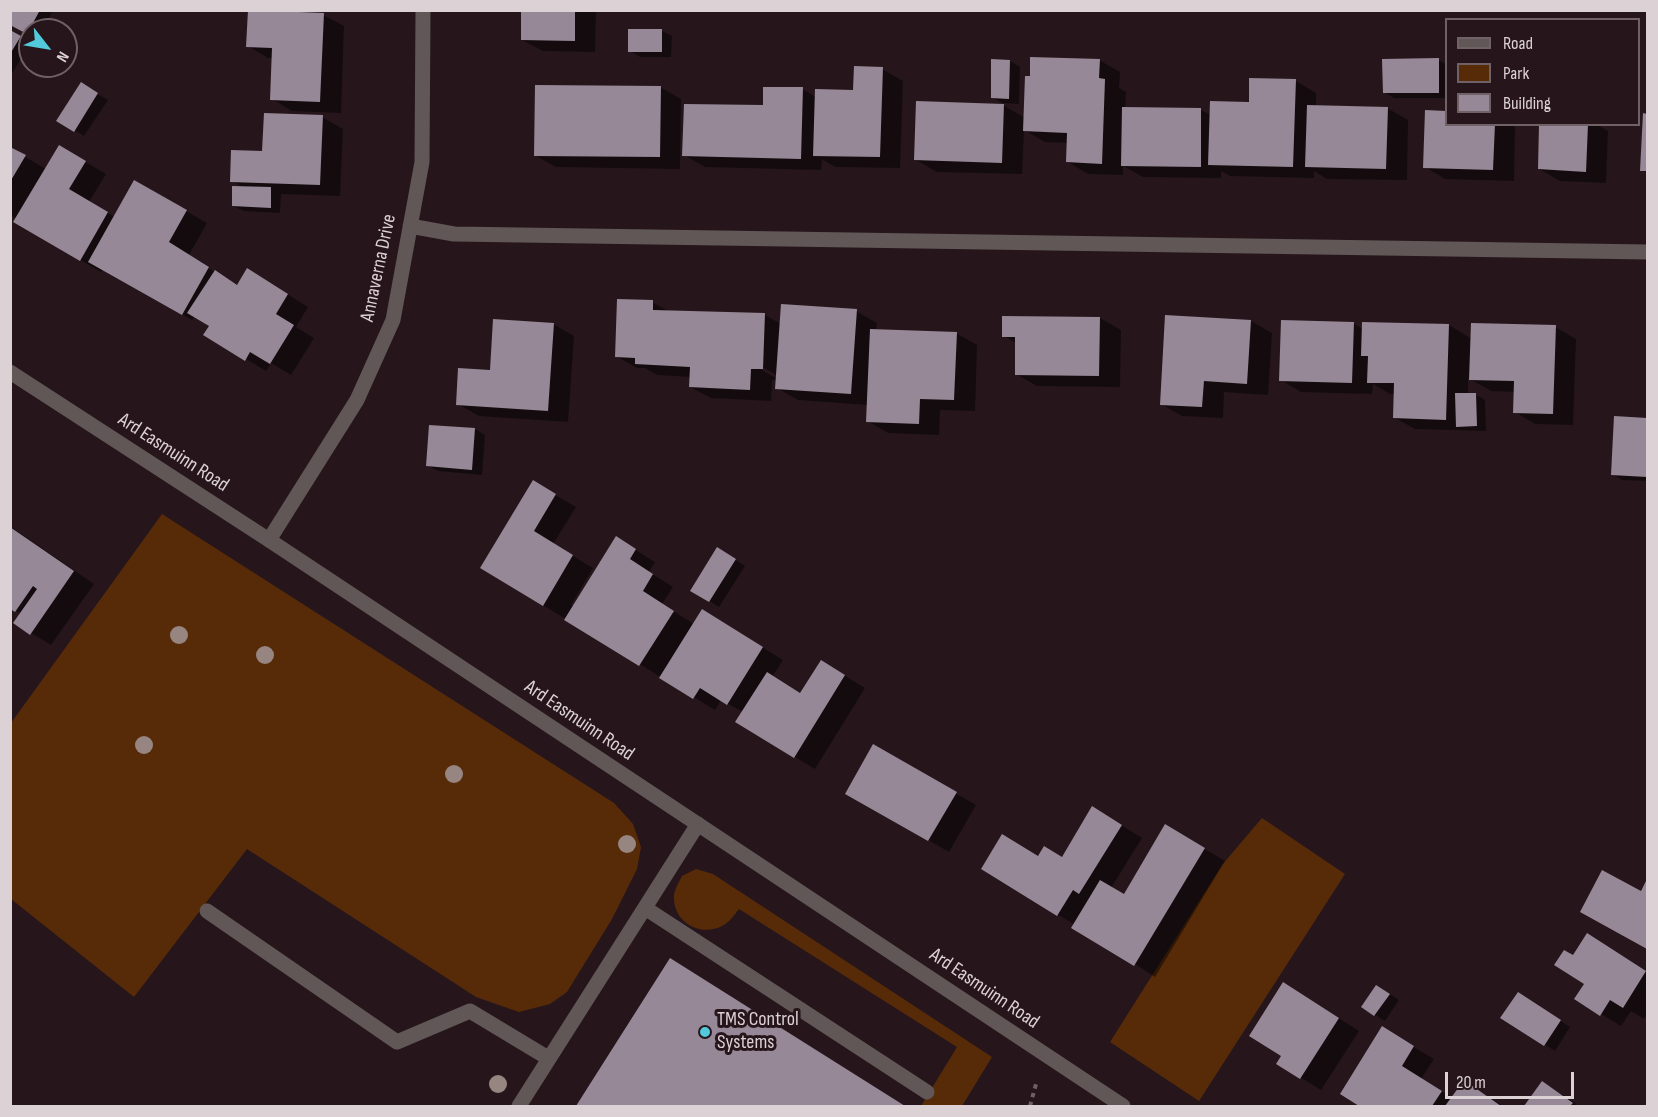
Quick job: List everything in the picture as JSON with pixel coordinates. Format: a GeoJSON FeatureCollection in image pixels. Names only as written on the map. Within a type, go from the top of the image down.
{"type":"FeatureCollection","features":[{"type":"Feature","properties":{"kind":"street","name":"Annaverna Drive"},"geometry":{"type":"LineString","coordinates":[[269,540],[357,399],[393,320],[422,162],[423,10]]}},
{"type":"Feature","properties":{"kind":"street"},"geometry":{"type":"LineString","coordinates":[[410,226],[454,234],[1647,252]]}},
{"type":"Feature","properties":{"kind":"street","name":"Ard Easmuinn Road"},"geometry":{"type":"LineString","coordinates":[[10,372],[269,540],[1122,1107]]}},
{"type":"Feature","properties":{"kind":"street"},"geometry":{"type":"LineString","coordinates":[[519,1107],[698,825]]}},
{"type":"Feature","properties":{"kind":"street"},"geometry":{"type":"LineString","coordinates":[[645,909],[927,1092]]}},
{"type":"Feature","properties":{"kind":"street"},"geometry":{"type":"LineString","coordinates":[[207,911],[398,1042],[470,1011],[548,1058]]}},
{"type":"Feature","properties":{"kind":"green space"},"geometry":{"type":"Polygon","coordinates":[[[162,514],[614,803],[633,824],[641,847],[637,869],[612,919],[567,992],[550,1004],[519,1012],[476,997],[247,849],[134,997],[11,899],[11,723],[162,514]]]}},
{"type":"Feature","properties":{"kind":"green space"},"geometry":{"type":"Polygon","coordinates":[[[1262,818],[1345,874],[1199,1101],[1110,1042],[1222,865],[1262,818]]]}},
{"type":"Feature","properties":{"kind":"green space"},"geometry":{"type":"Polygon","coordinates":[[[696,869],[713,874],[992,1057],[962,1106],[921,1106],[957,1047],[739,909],[722,926],[714,929],[698,929],[684,921],[675,907],[674,893],[682,876],[696,869]]]}},
{"type":"Feature","properties":{"kind":"building"},"geometry":{"type":"Polygon","coordinates":[[[10,10],[40,10],[36,18],[18,18],[18,29],[10,25],[10,10]]]}},
{"type":"Feature","properties":{"kind":"building"},"geometry":{"type":"Polygon","coordinates":[[[248,10],[324,13],[320,102],[270,100],[272,48],[246,47],[248,10]]]}},
{"type":"Feature","properties":{"kind":"building"},"geometry":{"type":"Polygon","coordinates":[[[521,10],[575,10],[575,41],[521,40],[521,10]]]}},
{"type":"Feature","properties":{"kind":"building"},"geometry":{"type":"Polygon","coordinates":[[[628,29],[662,29],[662,52],[628,52],[628,29]]]}},
{"type":"Feature","properties":{"kind":"building"},"geometry":{"type":"Polygon","coordinates":[[[10,30],[18,34],[18,41],[10,54],[10,30]]]}},
{"type":"Feature","properties":{"kind":"building"},"geometry":{"type":"Polygon","coordinates":[[[1030,57],[1100,59],[1099,78],[1105,79],[1102,164],[1066,162],[1067,133],[1023,131],[1025,76],[1030,76],[1030,57]]]}},
{"type":"Feature","properties":{"kind":"building"},"geometry":{"type":"Polygon","coordinates":[[[1439,58],[1439,93],[1383,93],[1382,59],[1439,58]]]}},
{"type":"Feature","properties":{"kind":"building"},"geometry":{"type":"Polygon","coordinates":[[[991,59],[1010,60],[1009,99],[991,98],[991,59]]]}},
{"type":"Feature","properties":{"kind":"building"},"geometry":{"type":"Polygon","coordinates":[[[854,66],[883,67],[880,157],[813,156],[815,89],[853,90],[854,66]]]}},
{"type":"Feature","properties":{"kind":"building"},"geometry":{"type":"Polygon","coordinates":[[[1249,78],[1296,79],[1293,167],[1208,165],[1210,101],[1249,102],[1249,78]]]}},
{"type":"Feature","properties":{"kind":"building"},"geometry":{"type":"Polygon","coordinates":[[[81,82],[98,93],[74,132],[56,121],[81,82]]]}},
{"type":"Feature","properties":{"kind":"building"},"geometry":{"type":"Polygon","coordinates":[[[535,85],[661,86],[660,157],[534,156],[535,85]]]}},
{"type":"Feature","properties":{"kind":"building"},"geometry":{"type":"Polygon","coordinates":[[[763,87],[803,87],[801,159],[682,156],[684,104],[763,105],[763,87]]]}},
{"type":"Feature","properties":{"kind":"building"},"geometry":{"type":"Polygon","coordinates":[[[916,101],[1004,104],[1002,163],[914,160],[916,101]]]}},
{"type":"Feature","properties":{"kind":"building"},"geometry":{"type":"Polygon","coordinates":[[[1307,105],[1388,107],[1386,169],[1305,167],[1307,105]]]}},
{"type":"Feature","properties":{"kind":"building"},"geometry":{"type":"Polygon","coordinates":[[[1122,107],[1201,108],[1201,167],[1121,166],[1122,107]]]}},
{"type":"Feature","properties":{"kind":"building"},"geometry":{"type":"Polygon","coordinates":[[[1425,110],[1445,111],[1445,126],[1495,126],[1493,170],[1423,168],[1425,110]]]}},
{"type":"Feature","properties":{"kind":"building"},"geometry":{"type":"Polygon","coordinates":[[[264,113],[323,115],[320,185],[230,182],[231,150],[262,151],[264,113]]]}},
{"type":"Feature","properties":{"kind":"building"},"geometry":{"type":"Polygon","coordinates":[[[1643,113],[1647,114],[1647,171],[1640,171],[1643,113]]]}},
{"type":"Feature","properties":{"kind":"building"},"geometry":{"type":"Polygon","coordinates":[[[1539,126],[1588,126],[1586,172],[1538,169],[1539,126]]]}},
{"type":"Feature","properties":{"kind":"building"},"geometry":{"type":"Polygon","coordinates":[[[59,145],[86,161],[69,189],[108,212],[80,261],[13,222],[59,145]]]}},
{"type":"Feature","properties":{"kind":"building"},"geometry":{"type":"Polygon","coordinates":[[[10,147],[26,155],[10,182],[10,147]]]}},
{"type":"Feature","properties":{"kind":"building"},"geometry":{"type":"Polygon","coordinates":[[[134,180],[187,210],[169,242],[209,267],[182,315],[88,262],[134,180]]]}},
{"type":"Feature","properties":{"kind":"building"},"geometry":{"type":"Polygon","coordinates":[[[232,186],[271,187],[271,208],[232,206],[232,186]]]}},
{"type":"Feature","properties":{"kind":"building"},"geometry":{"type":"Polygon","coordinates":[[[247,268],[288,294],[276,314],[294,325],[270,364],[250,352],[245,361],[203,335],[209,326],[187,313],[215,270],[237,285],[247,268]]]}},
{"type":"Feature","properties":{"kind":"building"},"geometry":{"type":"Polygon","coordinates":[[[617,299],[653,300],[653,310],[765,313],[763,369],[751,369],[750,390],[689,387],[690,367],[635,364],[635,358],[615,357],[617,299]]]}},
{"type":"Feature","properties":{"kind":"building"},"geometry":{"type":"Polygon","coordinates":[[[781,304],[857,309],[851,394],[775,389],[781,304]]]}},
{"type":"Feature","properties":{"kind":"building"},"geometry":{"type":"Polygon","coordinates":[[[1165,315],[1251,320],[1247,384],[1204,381],[1202,407],[1160,405],[1165,315]]]}},
{"type":"Feature","properties":{"kind":"building"},"geometry":{"type":"Polygon","coordinates":[[[1002,316],[1100,317],[1099,376],[1015,375],[1015,337],[1002,337],[1002,316]]]}},
{"type":"Feature","properties":{"kind":"building"},"geometry":{"type":"Polygon","coordinates":[[[493,319],[554,323],[548,411],[456,405],[458,368],[490,370],[493,319]]]}},
{"type":"Feature","properties":{"kind":"building"},"geometry":{"type":"Polygon","coordinates":[[[1281,320],[1354,322],[1352,383],[1279,381],[1281,320]]]}},
{"type":"Feature","properties":{"kind":"building"},"geometry":{"type":"Polygon","coordinates":[[[1362,322],[1449,324],[1446,420],[1393,418],[1394,383],[1367,383],[1368,356],[1361,356],[1362,322]]]}},
{"type":"Feature","properties":{"kind":"building"},"geometry":{"type":"Polygon","coordinates":[[[1471,323],[1556,325],[1553,414],[1513,413],[1514,381],[1469,380],[1471,323]]]}},
{"type":"Feature","properties":{"kind":"building"},"geometry":{"type":"Polygon","coordinates":[[[870,329],[957,332],[954,400],[920,399],[919,424],[866,422],[870,329]]]}},
{"type":"Feature","properties":{"kind":"building"},"geometry":{"type":"Polygon","coordinates":[[[1455,393],[1476,393],[1477,426],[1456,427],[1455,393]]]}},
{"type":"Feature","properties":{"kind":"building"},"geometry":{"type":"Polygon","coordinates":[[[1614,416],[1647,418],[1647,477],[1611,475],[1614,416]]]}},
{"type":"Feature","properties":{"kind":"building"},"geometry":{"type":"Polygon","coordinates":[[[429,425],[475,428],[472,470],[426,466],[429,425]]]}},
{"type":"Feature","properties":{"kind":"building"},"geometry":{"type":"Polygon","coordinates":[[[533,480],[556,494],[534,531],[573,555],[543,606],[480,568],[533,480]]]}},
{"type":"Feature","properties":{"kind":"building"},"geometry":{"type":"Polygon","coordinates":[[[10,527],[74,571],[30,635],[13,623],[37,589],[33,586],[15,612],[10,609],[10,527]]]}},
{"type":"Feature","properties":{"kind":"building"},"geometry":{"type":"Polygon","coordinates":[[[616,536],[636,549],[630,559],[653,574],[643,591],[674,611],[639,666],[564,620],[616,536]]]}},
{"type":"Feature","properties":{"kind":"building"},"geometry":{"type":"Polygon","coordinates":[[[717,547],[736,559],[709,602],[690,591],[717,547]]]}},
{"type":"Feature","properties":{"kind":"building"},"geometry":{"type":"Polygon","coordinates":[[[702,609],[763,647],[727,705],[700,688],[693,699],[659,678],[702,609]]]}},
{"type":"Feature","properties":{"kind":"building"},"geometry":{"type":"Polygon","coordinates":[[[821,660],[845,675],[794,758],[735,722],[767,672],[800,693],[821,660]]]}},
{"type":"Feature","properties":{"kind":"building"},"geometry":{"type":"Polygon","coordinates":[[[873,744],[957,792],[928,841],[845,794],[873,744]]]}},
{"type":"Feature","properties":{"kind":"building"},"geometry":{"type":"Polygon","coordinates":[[[1092,806],[1122,825],[1079,894],[1073,890],[1057,916],[981,869],[1002,834],[1038,856],[1044,846],[1062,857],[1092,806]]]}},
{"type":"Feature","properties":{"kind":"building"},"geometry":{"type":"Polygon","coordinates":[[[1165,824],[1205,848],[1134,966],[1071,928],[1100,880],[1124,894],[1165,824]]]}},
{"type":"Feature","properties":{"kind":"building"},"geometry":{"type":"Polygon","coordinates":[[[1602,870],[1641,891],[1647,879],[1647,949],[1580,912],[1602,870]]]}},
{"type":"Feature","properties":{"kind":"building"},"geometry":{"type":"Polygon","coordinates":[[[1587,933],[1646,971],[1623,1008],[1610,1000],[1600,1016],[1574,999],[1584,984],[1554,965],[1564,950],[1573,955],[1587,933]]]}},
{"type":"Feature","properties":{"kind":"building","name":"TMS Control Systems"},"geometry":{"type":"Polygon","coordinates":[[[670,958],[905,1106],[576,1106],[670,958]]]}},
{"type":"Feature","properties":{"kind":"building"},"geometry":{"type":"Polygon","coordinates":[[[1283,982],[1339,1018],[1300,1079],[1276,1064],[1281,1056],[1249,1036],[1283,982]]]}},
{"type":"Feature","properties":{"kind":"building"},"geometry":{"type":"Polygon","coordinates":[[[1376,985],[1390,994],[1374,1016],[1361,1007],[1376,985]]]}},
{"type":"Feature","properties":{"kind":"building"},"geometry":{"type":"Polygon","coordinates":[[[1518,992],[1561,1020],[1544,1046],[1500,1018],[1518,992]]]}},
{"type":"Feature","properties":{"kind":"building"},"geometry":{"type":"Polygon","coordinates":[[[1382,1026],[1414,1046],[1402,1066],[1442,1091],[1432,1106],[1359,1106],[1340,1094],[1382,1026]]]}},
{"type":"Feature","properties":{"kind":"building"},"geometry":{"type":"Polygon","coordinates":[[[1464,1080],[1501,1106],[1445,1106],[1464,1080]]]}},
{"type":"Feature","properties":{"kind":"building"},"geometry":{"type":"Polygon","coordinates":[[[1542,1081],[1573,1103],[1570,1106],[1524,1106],[1542,1081]]]}},
{"type":"Feature","properties":{"kind":"place","name":"TMS Control Systems"},"geometry":{"type":"Point","coordinates":[705,1032]}}]}
